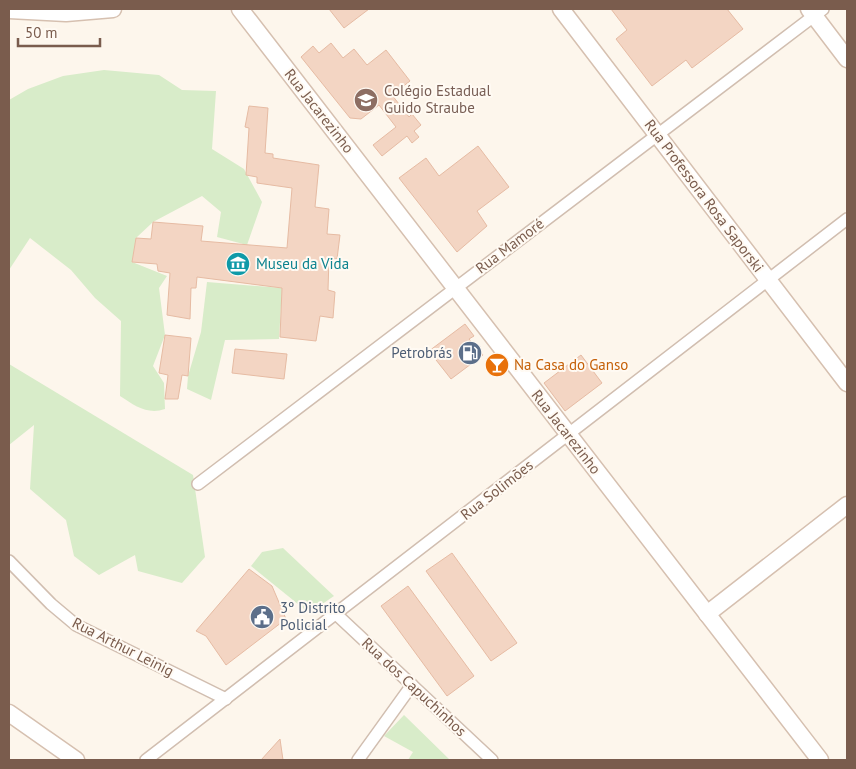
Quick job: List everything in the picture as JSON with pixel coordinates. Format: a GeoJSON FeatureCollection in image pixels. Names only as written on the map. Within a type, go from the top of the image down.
{"type":"FeatureCollection","features":[{"type":"Feature","properties":{"kind":"main road"},"geometry":{"type":"LineString","coordinates":[[9,10],[66,13],[114,9]]}},
{"type":"Feature","properties":{"kind":"main road","name":"Rua Jacarezinho"},"geometry":{"type":"LineString","coordinates":[[240,9],[820,760]]}},
{"type":"Feature","properties":{"kind":"main road","name":"Rua Professora Rosa Saporski"},"geometry":{"type":"LineString","coordinates":[[561,9],[847,383]]}},
{"type":"Feature","properties":{"kind":"main road"},"geometry":{"type":"LineString","coordinates":[[815,11],[847,58]]}},
{"type":"Feature","properties":{"kind":"main road"},"geometry":{"type":"LineString","coordinates":[[707,614],[847,505]]}},
{"type":"Feature","properties":{"kind":"main road"},"geometry":{"type":"LineString","coordinates":[[9,712],[76,760]]}},
{"type":"Feature","properties":{"kind":"street","name":"Rua Mamoré"},"geometry":{"type":"LineString","coordinates":[[198,484],[658,134],[815,11]]}},
{"type":"Feature","properties":{"kind":"street","name":"Rua Solimões"},"geometry":{"type":"LineString","coordinates":[[146,760],[847,219]]}},
{"type":"Feature","properties":{"kind":"street","name":"Rua Arthur Leinig"},"geometry":{"type":"LineString","coordinates":[[9,561],[50,604],[76,625],[226,699]]}},
{"type":"Feature","properties":{"kind":"street","name":"Rua dos Capuchinhos"},"geometry":{"type":"LineString","coordinates":[[336,614],[492,760]]}},
{"type":"Feature","properties":{"kind":"street"},"geometry":{"type":"LineString","coordinates":[[358,760],[412,685]]}},
{"type":"Feature","properties":{"kind":"green space"},"geometry":{"type":"Polygon","coordinates":[[[104,70],[159,75],[182,90],[216,91],[212,149],[244,169],[262,202],[247,245],[217,237],[221,212],[202,196],[153,222],[136,238],[132,262],[167,276],[159,288],[165,335],[153,366],[164,383],[165,409],[159,411],[142,409],[120,396],[121,321],[95,298],[71,270],[30,238],[9,270],[9,100],[28,89],[63,76],[104,70]]]}},
{"type":"Feature","properties":{"kind":"green space"},"geometry":{"type":"Polygon","coordinates":[[[207,282],[282,288],[279,339],[225,340],[211,400],[187,389],[188,376],[201,332],[207,282]]]}},
{"type":"Feature","properties":{"kind":"green space"},"geometry":{"type":"Polygon","coordinates":[[[9,364],[193,475],[205,557],[182,583],[138,571],[135,555],[99,575],[74,556],[66,520],[30,489],[34,425],[9,445],[9,364]]]}},
{"type":"Feature","properties":{"kind":"green space"},"geometry":{"type":"Polygon","coordinates":[[[283,548],[334,596],[309,613],[251,566],[262,552],[283,548]]]}},
{"type":"Feature","properties":{"kind":"green space"},"geometry":{"type":"Polygon","coordinates":[[[404,715],[450,760],[408,760],[413,752],[384,736],[404,715]]]}},
{"type":"Feature","properties":{"kind":"building"},"geometry":{"type":"Polygon","coordinates":[[[329,9],[369,9],[344,28],[329,9]]]}},
{"type":"Feature","properties":{"kind":"building"},"geometry":{"type":"Polygon","coordinates":[[[611,9],[727,9],[743,29],[692,68],[686,60],[652,86],[616,39],[627,30],[611,9]]]}},
{"type":"Feature","properties":{"kind":"building","name":"Colégio Estadual Guido Straube"},"geometry":{"type":"Polygon","coordinates":[[[331,43],[343,58],[354,49],[367,65],[386,50],[410,81],[392,95],[409,117],[412,114],[421,125],[414,131],[419,137],[412,143],[407,136],[382,156],[373,145],[396,127],[379,105],[361,119],[350,118],[301,57],[313,46],[319,53],[331,43]]]}},
{"type":"Feature","properties":{"kind":"building"},"geometry":{"type":"Polygon","coordinates":[[[249,106],[268,108],[265,153],[273,154],[273,158],[319,165],[315,207],[329,209],[327,234],[340,235],[337,259],[329,258],[328,290],[335,292],[333,318],[320,316],[316,341],[280,337],[282,288],[197,277],[196,288],[191,288],[190,319],[167,315],[170,273],[158,271],[157,264],[132,262],[136,238],[151,239],[153,222],[203,226],[201,241],[287,248],[292,188],[257,183],[257,177],[246,175],[249,128],[245,127],[249,106]]]}},
{"type":"Feature","properties":{"kind":"building"},"geometry":{"type":"Polygon","coordinates":[[[478,146],[509,187],[477,211],[487,226],[457,252],[399,178],[426,158],[439,176],[478,146]]]}},
{"type":"Feature","properties":{"kind":"building","name":"Petrobrás"},"geometry":{"type":"Polygon","coordinates":[[[465,324],[474,336],[469,339],[483,355],[451,379],[429,351],[465,324]]]}},
{"type":"Feature","properties":{"kind":"building"},"geometry":{"type":"Polygon","coordinates":[[[165,335],[191,338],[188,376],[182,375],[178,399],[165,399],[168,375],[159,373],[165,335]]]}},
{"type":"Feature","properties":{"kind":"building"},"geometry":{"type":"Polygon","coordinates":[[[235,349],[287,354],[284,379],[232,373],[235,349]]]}},
{"type":"Feature","properties":{"kind":"building"},"geometry":{"type":"Polygon","coordinates":[[[581,355],[602,383],[565,411],[544,383],[581,355]]]}},
{"type":"Feature","properties":{"kind":"building"},"geometry":{"type":"Polygon","coordinates":[[[452,553],[517,643],[491,661],[426,571],[452,553]]]}},
{"type":"Feature","properties":{"kind":"building","name":"3º Distrito Policial"},"geometry":{"type":"Polygon","coordinates":[[[249,569],[272,586],[286,619],[226,665],[206,636],[196,631],[249,569]]]}},
{"type":"Feature","properties":{"kind":"building"},"geometry":{"type":"Polygon","coordinates":[[[408,586],[474,676],[447,696],[381,606],[408,586]]]}},
{"type":"Feature","properties":{"kind":"building"},"geometry":{"type":"Polygon","coordinates":[[[280,739],[283,760],[261,760],[280,739]]]}},
{"type":"Feature","properties":{"kind":"place","name":"Colégio Estadual Guido Straube"},"geometry":{"type":"Point","coordinates":[366,100]}},
{"type":"Feature","properties":{"kind":"place","name":"Museu da Vida"},"geometry":{"type":"Point","coordinates":[238,264]}},
{"type":"Feature","properties":{"kind":"place","name":"Petrobrás"},"geometry":{"type":"Point","coordinates":[470,353]}},
{"type":"Feature","properties":{"kind":"place","name":"Na Casa do Ganso"},"geometry":{"type":"Point","coordinates":[497,365]}},
{"type":"Feature","properties":{"kind":"place","name":"3º Distrito Policial"},"geometry":{"type":"Point","coordinates":[262,617]}}]}
